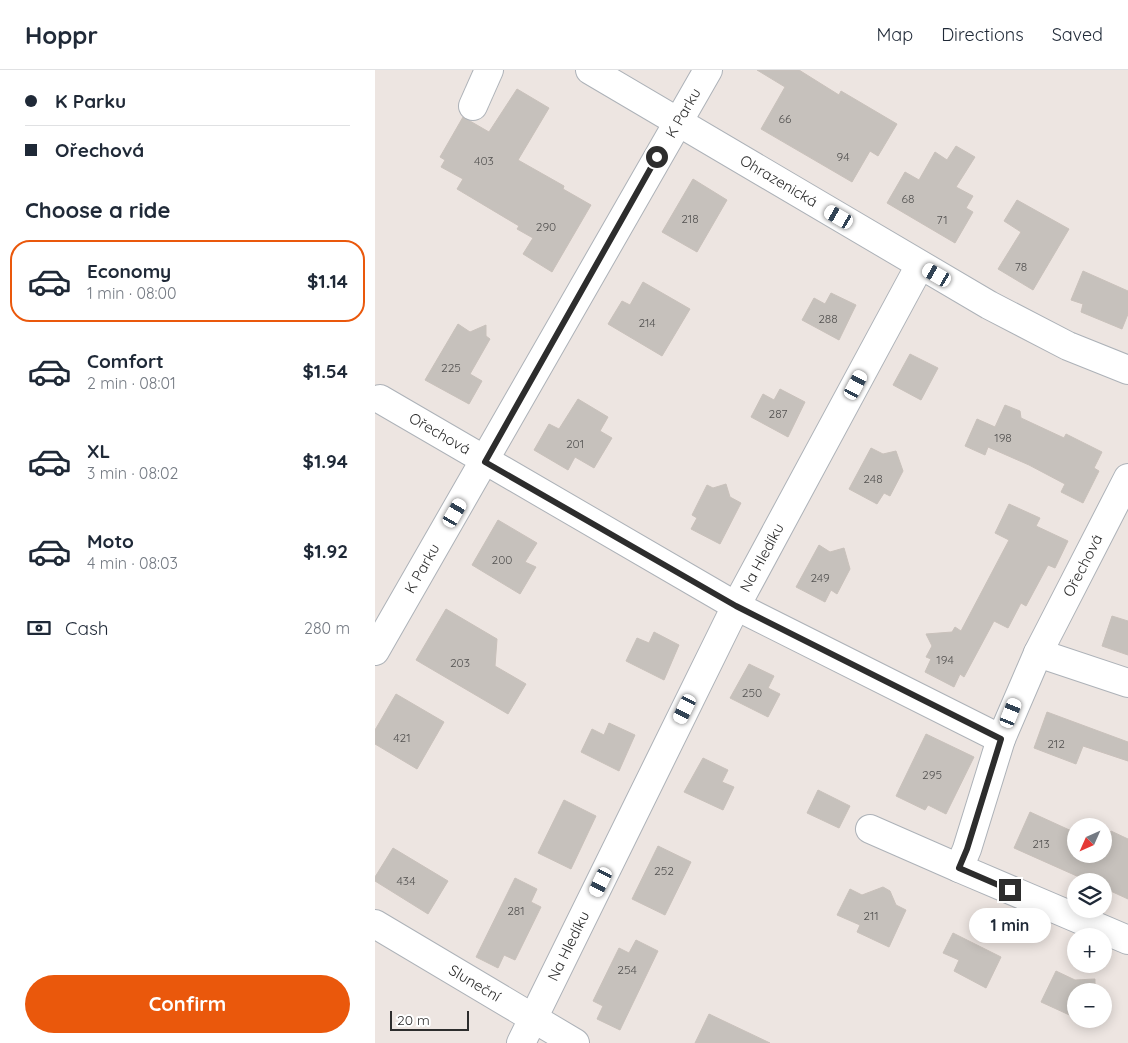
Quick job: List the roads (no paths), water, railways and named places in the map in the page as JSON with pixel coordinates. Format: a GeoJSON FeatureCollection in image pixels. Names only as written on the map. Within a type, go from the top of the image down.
{"type":"FeatureCollection","features":[{"type":"Feature","properties":{"kind":"street"},"geometry":{"type":"LineString","coordinates":[[473,106],[489,70]]}},
{"type":"Feature","properties":{"kind":"street","name":"Ohrazenická"},"geometry":{"type":"LineString","coordinates":[[590,70],[1026,326],[1068,346],[1128,370]]}},
{"type":"Feature","properties":{"kind":"street","name":"K Parku"},"geometry":{"type":"LineString","coordinates":[[375,651],[708,70]]}},
{"type":"Feature","properties":{"kind":"street","name":"Na Hledíku"},"geometry":{"type":"LineString","coordinates":[[521,1043],[736,606],[920,265]]}},
{"type":"Feature","properties":{"kind":"street","name":"Ořechová"},"geometry":{"type":"LineString","coordinates":[[380,399],[485,462],[736,606],[1001,739]]}},
{"type":"Feature","properties":{"kind":"street","name":"Ořechová"},"geometry":{"type":"LineString","coordinates":[[959,868],[967,849],[1001,739],[1038,653],[1128,478]]}},
{"type":"Feature","properties":{"kind":"street"},"geometry":{"type":"LineString","coordinates":[[1038,653],[1128,683]]}},
{"type":"Feature","properties":{"kind":"street"},"geometry":{"type":"LineString","coordinates":[[870,829],[1128,940]]}},
{"type":"Feature","properties":{"kind":"street","name":"Sluneční"},"geometry":{"type":"LineString","coordinates":[[375,924],[575,1043]]}}]}
